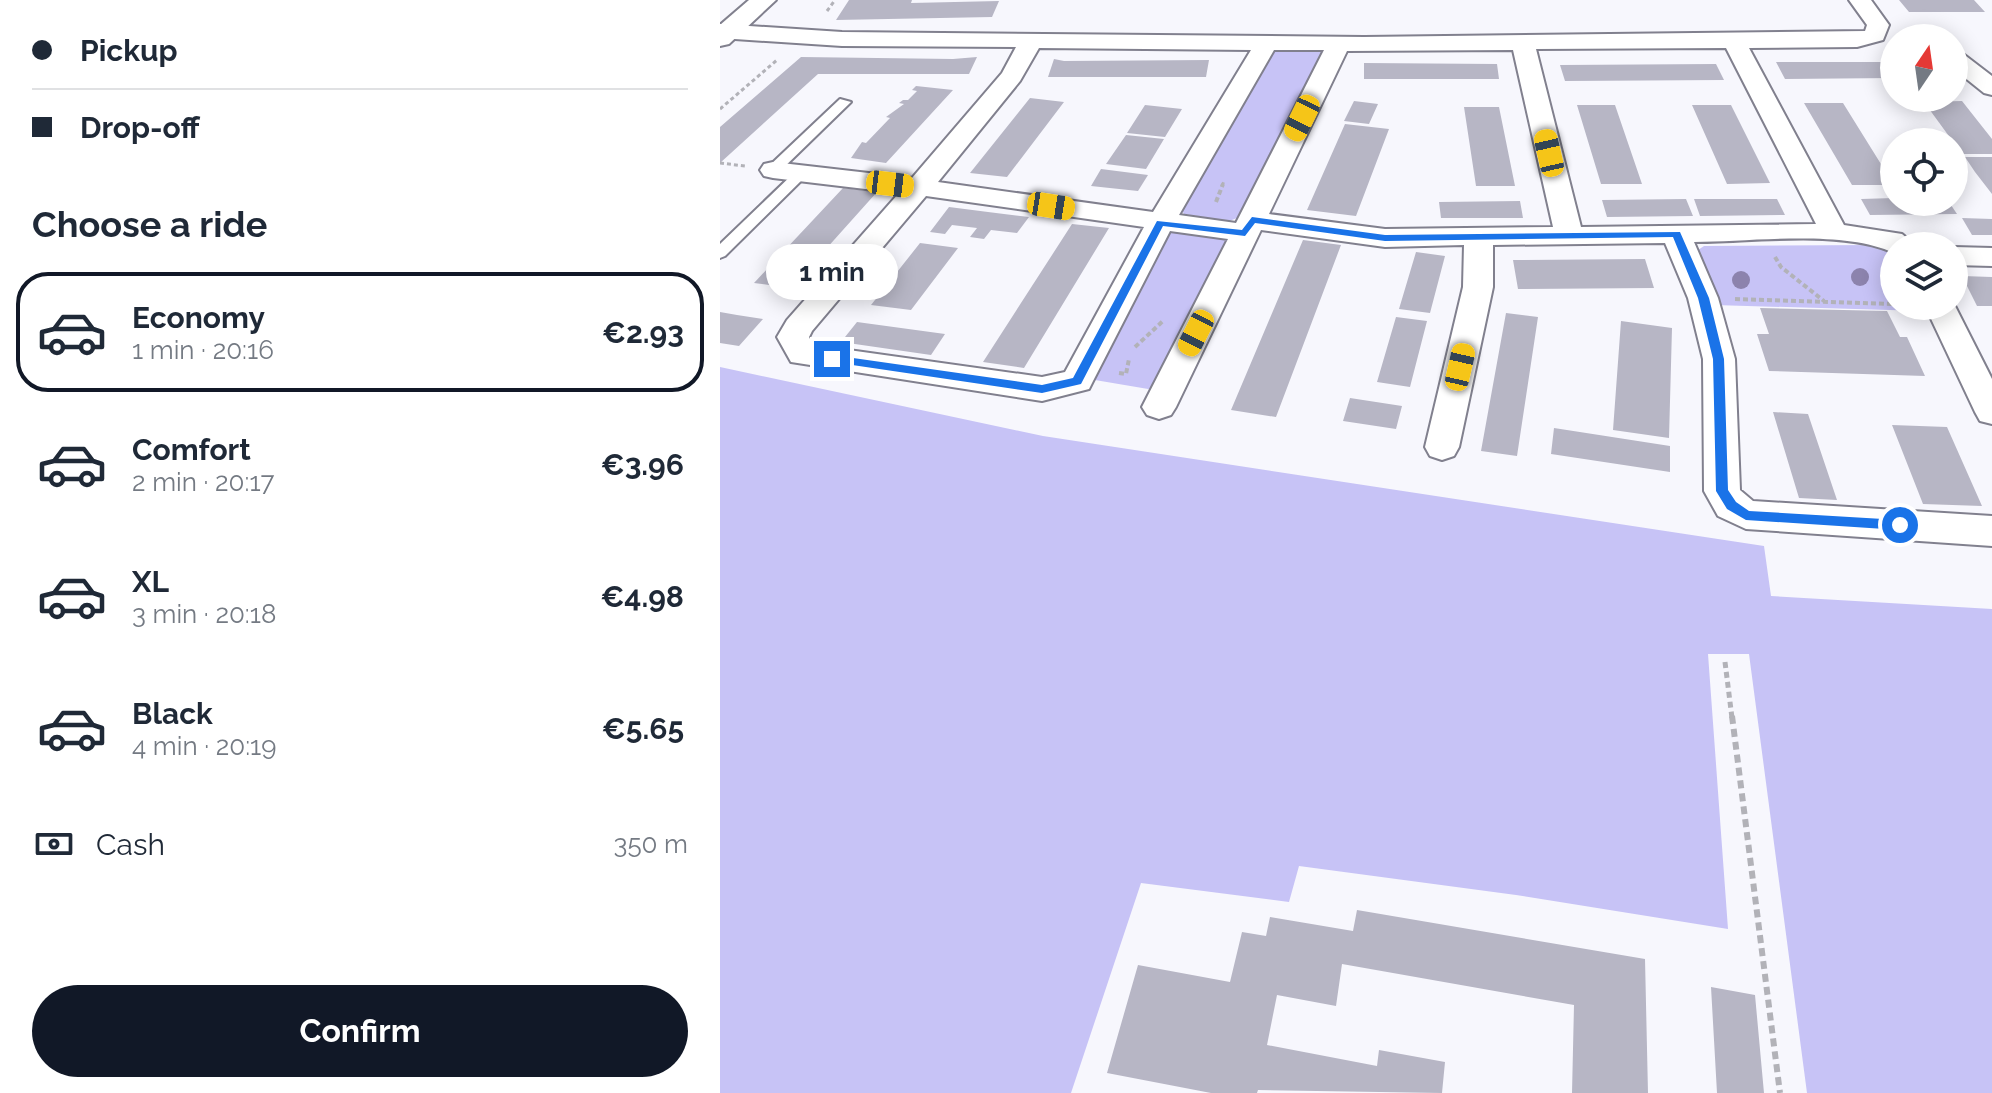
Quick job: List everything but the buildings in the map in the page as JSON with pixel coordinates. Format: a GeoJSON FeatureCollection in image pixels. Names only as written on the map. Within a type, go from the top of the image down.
{"type":"FeatureCollection","features":[{"type":"Feature","properties":{"kind":"main road"},"geometry":{"type":"LineString","coordinates":[[723,34],[764,0]]}},
{"type":"Feature","properties":{"kind":"street"},"geometry":{"type":"LineString","coordinates":[[1860,0],[1880,29]]}},
{"type":"Feature","properties":{"kind":"street"},"geometry":{"type":"LineString","coordinates":[[723,34],[1339,43],[1880,38]]}},
{"type":"Feature","properties":{"kind":"street"},"geometry":{"type":"LineString","coordinates":[[1032,39],[1012,76],[798,327],[793,337],[802,354],[1042,389],[1077,381],[1160,223],[1262,53],[1263,41]]}},
{"type":"Feature","properties":{"kind":"street"},"geometry":{"type":"LineString","coordinates":[[1734,41],[1834,232]]}},
{"type":"Feature","properties":{"kind":"street"},"geometry":{"type":"LineString","coordinates":[[1523,42],[1569,236]]}},
{"type":"Feature","properties":{"kind":"street"},"geometry":{"type":"LineString","coordinates":[[1159,407],[1339,43]]}},
{"type":"Feature","properties":{"kind":"street"},"geometry":{"type":"LineString","coordinates":[[1968,59],[1992,60]]}},
{"type":"Feature","properties":{"kind":"street"},"geometry":{"type":"LineString","coordinates":[[1968,68],[1992,88]]}},
{"type":"Feature","properties":{"kind":"street"},"geometry":{"type":"LineString","coordinates":[[773,170],[919,187],[1160,223],[1248,226],[1385,238],[1834,232],[1880,238]]}},
{"type":"Feature","properties":{"kind":"street"},"geometry":{"type":"LineString","coordinates":[[1676,234],[1703,298],[1719,359],[1722,491],[1731,506],[1746,515],[1992,531]]}},
{"type":"Feature","properties":{"kind":"street"},"geometry":{"type":"LineString","coordinates":[[1442,447],[1478,287],[1479,238]]}},
{"type":"Feature","properties":{"kind":"street"},"geometry":{"type":"LineString","coordinates":[[1968,256],[1992,257]]}},
{"type":"Feature","properties":{"kind":"street"},"geometry":{"type":"LineString","coordinates":[[1947,320],[1992,412]]}},
{"type":"Feature","properties":{"kind":"lane"},"geometry":{"type":"LineString","coordinates":[[773,170],[845,102]]}},
{"type":"Feature","properties":{"kind":"lane"},"geometry":{"type":"LineString","coordinates":[[720,253],[802,173]]}},
{"type":"Feature","properties":{"kind":"path"},"geometry":{"type":"LineString","coordinates":[[720,109],[802,37]]}},
{"type":"Feature","properties":{"kind":"path"},"geometry":{"type":"LineString","coordinates":[[1775,256],[1781,267],[1826,302]]}},
{"type":"Feature","properties":{"kind":"path"},"geometry":{"type":"LineString","coordinates":[[1703,298],[1880,304]]}},
{"type":"Feature","properties":{"kind":"path"},"geometry":{"type":"LineString","coordinates":[[1725,662],[1780,1093]]}},
{"type":"Feature","properties":{"kind":"shaded area"},"geometry":{"type":"Polygon","coordinates":[[[1320,48],[1325,56],[1240,217],[1229,221],[1184,214],[1181,208],[1269,49],[1320,48]]]}},
{"type":"Feature","properties":{"kind":"shaded area"},"geometry":{"type":"Polygon","coordinates":[[[1168,233],[1232,240],[1160,391],[1089,379],[1168,233]]]}},
{"type":"Feature","properties":{"kind":"shaded area"},"geometry":{"type":"Polygon","coordinates":[[[1704,246],[1880,246],[1880,310],[1714,305],[1697,262],[1698,250],[1704,246]]]}},
{"type":"Feature","properties":{"kind":"shaded area"},"geometry":{"type":"Polygon","coordinates":[[[720,367],[1043,436],[1764,546],[1771,596],[1992,609],[1992,1093],[1807,1093],[1749,654],[1708,654],[1728,929],[1516,895],[1299,866],[1289,902],[1141,883],[1071,1093],[720,1093],[720,367]]]}},
{"type":"Feature","properties":{"kind":"route"},"geometry":{"type":"LineString","coordinates":[[832,359],[1042,389],[1077,381],[1160,223],[1245,233],[1252,220],[1385,238],[1676,234],[1703,298],[1719,359],[1722,491],[1731,506],[1746,515],[1900,525]]}}]}
